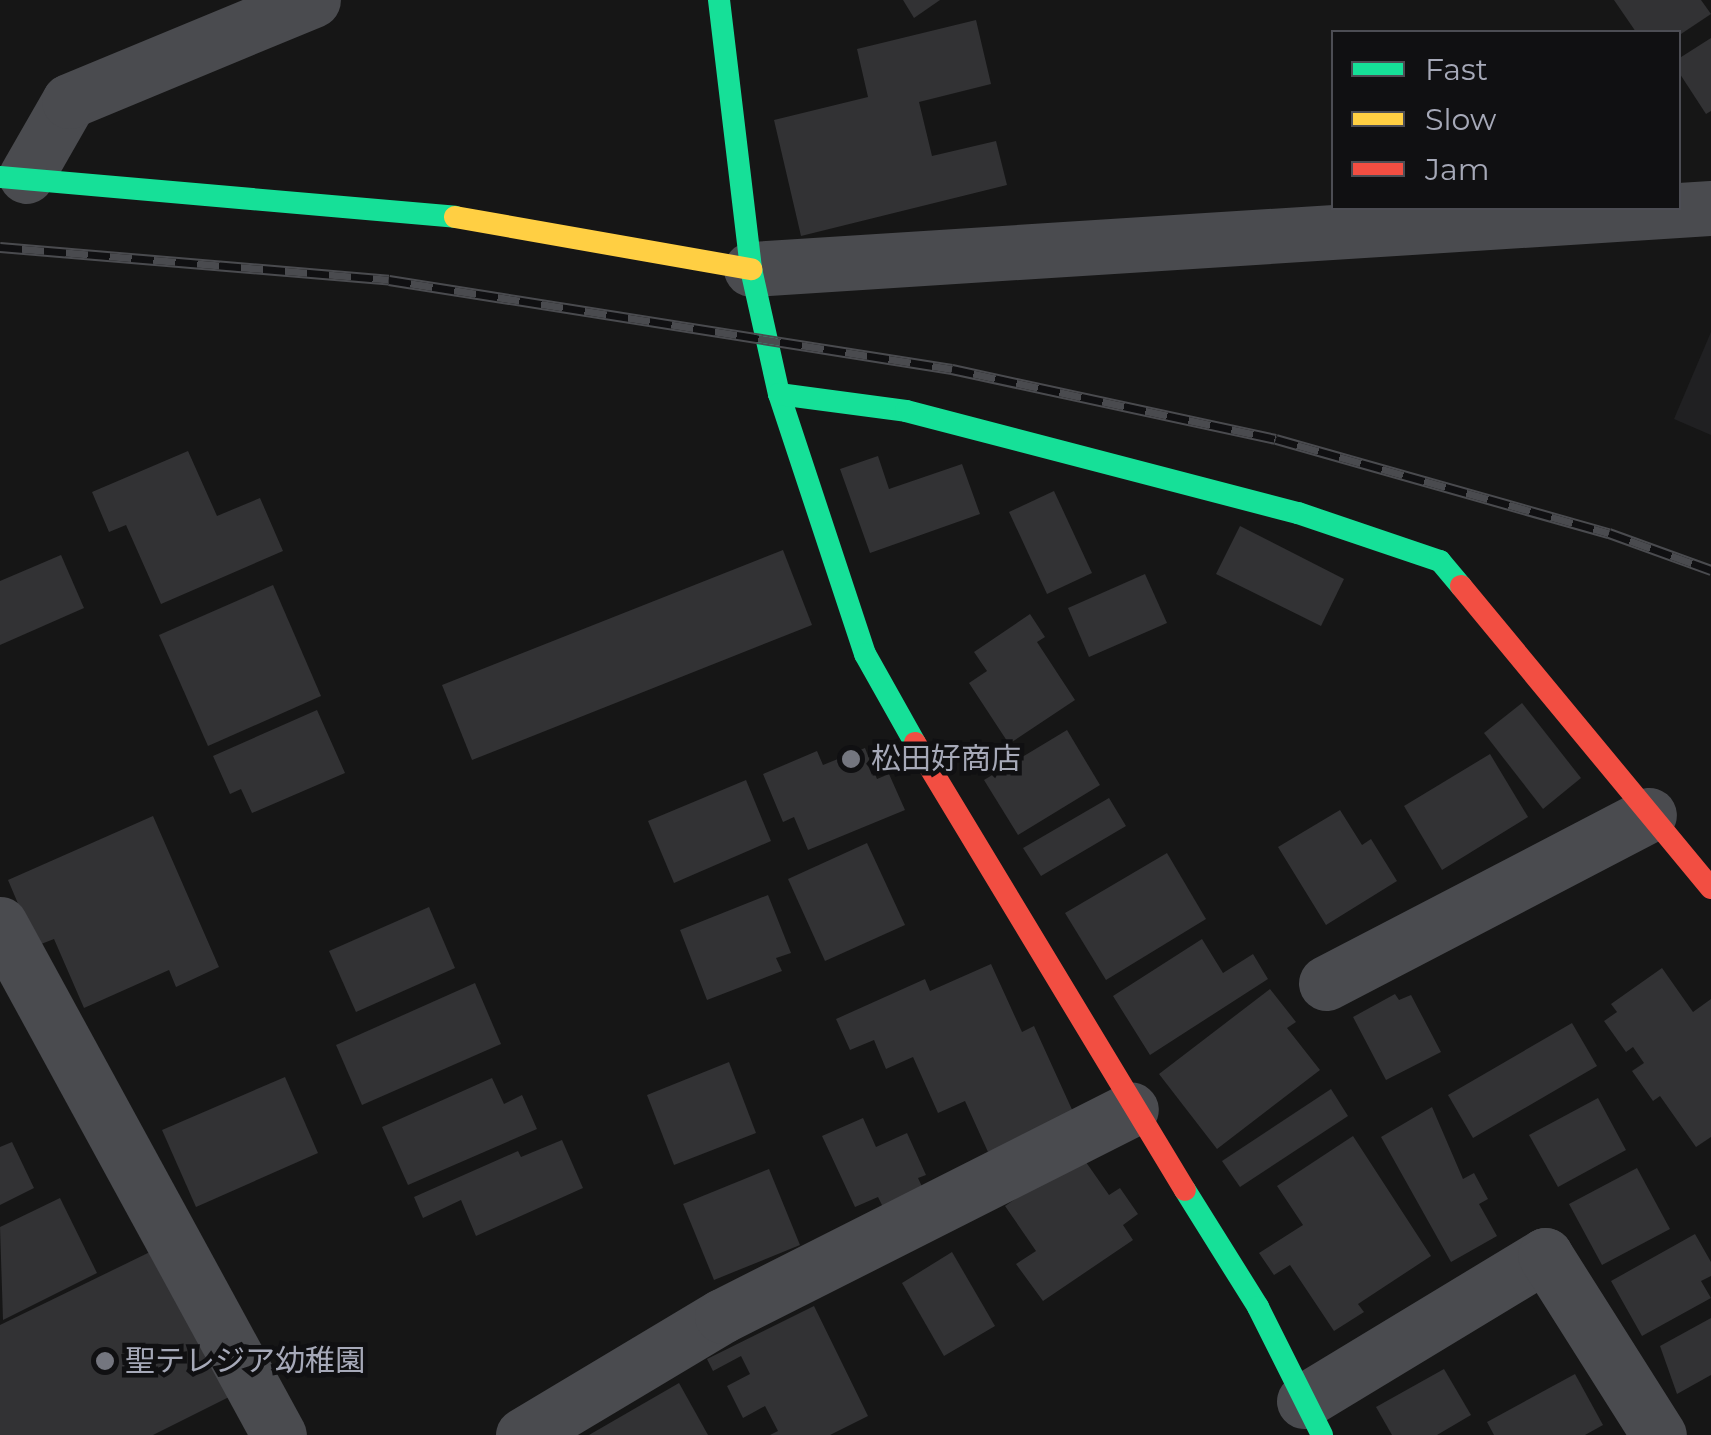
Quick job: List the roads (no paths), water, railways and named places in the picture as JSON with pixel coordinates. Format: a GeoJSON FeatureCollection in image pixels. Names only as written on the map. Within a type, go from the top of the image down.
{"type":"FeatureCollection","features":[{"type":"Feature","properties":{"kind":"street"},"geometry":{"type":"LineString","coordinates":[[720,0],[751,269],[779,394],[865,654],[1131,1109],[1258,1307],[1313,1418],[1545,1255],[1659,1435]]}},
{"type":"Feature","properties":{"kind":"street"},"geometry":{"type":"LineString","coordinates":[[13,177],[69,102],[293,5]]}},
{"type":"Feature","properties":{"kind":"street"},"geometry":{"type":"LineString","coordinates":[[13,177],[432,214],[751,269],[1680,210]]}},
{"type":"Feature","properties":{"kind":"street"},"geometry":{"type":"LineString","coordinates":[[1681,210],[1711,208]]}},
{"type":"Feature","properties":{"kind":"street"},"geometry":{"type":"LineString","coordinates":[[779,394],[925,416],[1298,513],[1440,562],[1711,888]]}},
{"type":"Feature","properties":{"kind":"street"},"geometry":{"type":"LineString","coordinates":[[1326,983],[1649,816]]}},
{"type":"Feature","properties":{"kind":"street"},"geometry":{"type":"LineString","coordinates":[[0,924],[280,1435]]}},
{"type":"Feature","properties":{"kind":"street"},"geometry":{"type":"LineString","coordinates":[[523,1435],[722,1316],[1131,1109]]}},
{"type":"Feature","properties":{"kind":"railway"},"geometry":{"type":"LineString","coordinates":[[0,247],[389,280],[952,369],[1276,439],[1609,533],[1711,570]]}},
{"type":"Feature","properties":{"kind":"place","name":"松田好商店"},"geometry":{"type":"Point","coordinates":[851,759]}},
{"type":"Feature","properties":{"kind":"place","name":"聖テレジア幼稚園"},"geometry":{"type":"Point","coordinates":[105,1361]}}]}
